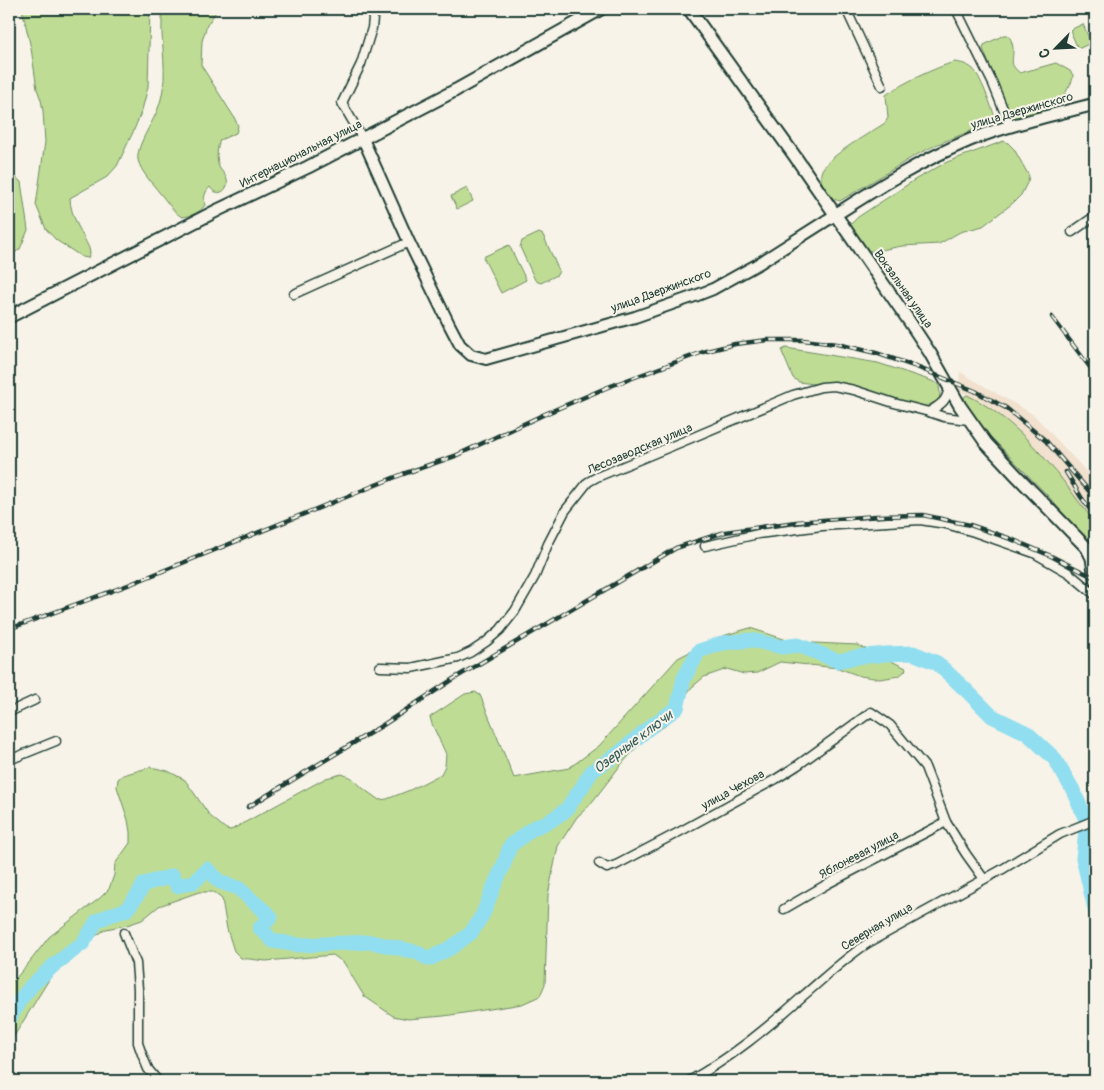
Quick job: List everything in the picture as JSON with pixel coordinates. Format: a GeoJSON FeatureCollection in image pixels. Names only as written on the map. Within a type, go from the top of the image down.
{"type":"FeatureCollection","features":[{"type":"Feature","properties":{"kind":"main road","name":"Интернациональная улица"},"geometry":{"type":"LineString","coordinates":[[9,316],[218,210],[308,167],[456,90],[601,9]]}},
{"type":"Feature","properties":{"kind":"main road","name":"Вокзальная улица"},"geometry":{"type":"LineString","coordinates":[[689,9],[930,353],[942,377],[969,420],[986,443],[1087,548],[1092,558],[1095,579]]}},
{"type":"Feature","properties":{"kind":"main road","name":"улица Дзержинского"},"geometry":{"type":"LineString","coordinates":[[835,215],[873,190],[925,160],[971,140],[1010,126],[1095,104]]}},
{"type":"Feature","properties":{"kind":"street"},"geometry":{"type":"LineString","coordinates":[[363,138],[342,103],[362,64],[372,28],[374,9]]}},
{"type":"Feature","properties":{"kind":"street"},"geometry":{"type":"LineString","coordinates":[[846,9],[882,86]]}},
{"type":"Feature","properties":{"kind":"street"},"geometry":{"type":"LineString","coordinates":[[956,9],[993,84],[1010,126]]}},
{"type":"Feature","properties":{"kind":"street","name":"улица Дзержинского"},"geometry":{"type":"LineString","coordinates":[[363,138],[410,242],[460,345],[471,355],[486,360],[635,317],[695,296],[758,264],[835,215]]}},
{"type":"Feature","properties":{"kind":"street"},"geometry":{"type":"LineString","coordinates":[[1072,232],[1095,216]]}},
{"type":"Feature","properties":{"kind":"street"},"geometry":{"type":"LineString","coordinates":[[294,294],[410,242]]}},
{"type":"Feature","properties":{"kind":"street","name":"Лесозаводская улица"},"geometry":{"type":"LineString","coordinates":[[380,667],[411,668],[458,658],[486,642],[500,630],[515,611],[565,512],[588,482],[792,395],[821,387],[834,386],[854,390],[944,417],[969,420]]}},
{"type":"Feature","properties":{"kind":"street"},"geometry":{"type":"LineString","coordinates":[[929,412],[943,403],[948,394],[949,386]]}},
{"type":"Feature","properties":{"kind":"street"},"geometry":{"type":"LineString","coordinates":[[705,546],[758,534],[822,526],[920,520],[974,532],[1034,553],[1069,573],[1095,595]]}},
{"type":"Feature","properties":{"kind":"street"},"geometry":{"type":"LineString","coordinates":[[9,712],[35,700]]}},
{"type":"Feature","properties":{"kind":"street","name":"улица Чехова"},"geometry":{"type":"LineString","coordinates":[[599,863],[607,868],[616,865],[776,779],[871,712],[890,725],[924,767],[946,822]]}},
{"type":"Feature","properties":{"kind":"street"},"geometry":{"type":"LineString","coordinates":[[9,760],[56,741]]}},
{"type":"Feature","properties":{"kind":"street","name":"Северная улица"},"geometry":{"type":"LineString","coordinates":[[689,1081],[743,1046],[769,1026],[856,951],[1060,834],[1095,820]]}},
{"type":"Feature","properties":{"kind":"street"},"geometry":{"type":"LineString","coordinates":[[946,822],[984,879]]}},
{"type":"Feature","properties":{"kind":"street","name":"Яблоневая улица"},"geometry":{"type":"LineString","coordinates":[[784,909],[829,883],[946,822]]}},
{"type":"Feature","properties":{"kind":"street"},"geometry":{"type":"LineString","coordinates":[[124,933],[136,962],[138,1042],[148,1069],[158,1081]]}},
{"type":"Feature","properties":{"kind":"shaded area"},"geometry":{"type":"Polygon","coordinates":[[[960,372],[1034,415],[1095,481],[1095,526],[1015,427],[959,390],[960,372]]]}},
{"type":"Feature","properties":{"kind":"green space"},"geometry":{"type":"Polygon","coordinates":[[[22,9],[150,9],[148,87],[134,130],[117,166],[107,177],[70,198],[74,217],[89,248],[88,258],[82,257],[56,240],[46,229],[36,205],[45,142],[43,111],[22,9]]]}},
{"type":"Feature","properties":{"kind":"green space"},"geometry":{"type":"Polygon","coordinates":[[[163,9],[218,9],[207,25],[202,41],[201,65],[238,126],[236,133],[220,140],[218,146],[218,164],[226,178],[226,187],[219,193],[213,191],[210,187],[205,195],[205,205],[203,208],[195,214],[182,217],[173,209],[147,177],[138,160],[139,148],[157,111],[163,92],[163,9]]]}},
{"type":"Feature","properties":{"kind":"green space"},"geometry":{"type":"Polygon","coordinates":[[[1083,24],[1091,43],[1078,49],[1070,30],[1083,24]]]}},
{"type":"Feature","properties":{"kind":"green space"},"geometry":{"type":"Polygon","coordinates":[[[1004,35],[1008,35],[1011,40],[1013,49],[1012,61],[1015,69],[1020,73],[1056,63],[1070,71],[1073,75],[1071,83],[1062,98],[1053,108],[1041,113],[1018,118],[1014,118],[1010,114],[983,49],[984,45],[1004,35]]]}},
{"type":"Feature","properties":{"kind":"green space"},"geometry":{"type":"Polygon","coordinates":[[[954,62],[962,63],[976,72],[995,117],[991,123],[916,155],[840,201],[831,197],[822,183],[822,170],[841,151],[885,123],[888,118],[886,95],[919,76],[954,62]]]}},
{"type":"Feature","properties":{"kind":"green space"},"geometry":{"type":"Polygon","coordinates":[[[1004,141],[1014,149],[1029,176],[1028,181],[1021,195],[1013,203],[983,226],[960,232],[939,244],[902,246],[876,251],[867,251],[852,231],[850,225],[858,217],[916,179],[947,162],[1004,141]]]}},
{"type":"Feature","properties":{"kind":"green space"},"geometry":{"type":"Polygon","coordinates":[[[9,171],[21,182],[28,230],[20,249],[9,257],[9,171]]]}},
{"type":"Feature","properties":{"kind":"green space"},"geometry":{"type":"Polygon","coordinates":[[[467,188],[473,201],[457,209],[451,196],[467,188]]]}},
{"type":"Feature","properties":{"kind":"green space"},"geometry":{"type":"Polygon","coordinates":[[[539,233],[543,235],[559,271],[557,275],[541,283],[535,280],[520,247],[522,241],[539,233]]]}},
{"type":"Feature","properties":{"kind":"green space"},"geometry":{"type":"Polygon","coordinates":[[[509,245],[526,280],[501,293],[483,257],[509,245]]]}},
{"type":"Feature","properties":{"kind":"green space"},"geometry":{"type":"Polygon","coordinates":[[[786,348],[878,363],[932,381],[939,385],[939,399],[927,406],[918,408],[855,390],[799,382],[793,378],[782,352],[786,348]]]}},
{"type":"Feature","properties":{"kind":"green space"},"geometry":{"type":"Polygon","coordinates":[[[967,395],[1000,415],[1043,456],[1095,524],[1095,551],[1049,497],[989,435],[966,404],[964,397],[967,395]]]}},
{"type":"Feature","properties":{"kind":"green space"},"geometry":{"type":"Polygon","coordinates":[[[750,628],[793,642],[857,645],[906,668],[899,676],[880,679],[860,676],[838,668],[780,662],[757,673],[744,674],[727,669],[704,677],[691,688],[665,726],[645,738],[620,766],[589,806],[577,817],[558,846],[548,895],[545,984],[540,996],[522,1004],[444,1016],[408,1019],[393,1016],[364,996],[344,963],[333,955],[266,961],[241,958],[234,951],[227,929],[222,899],[213,892],[199,892],[159,906],[142,920],[106,929],[87,942],[53,973],[9,1043],[9,986],[49,937],[109,889],[114,875],[115,864],[130,843],[128,820],[117,787],[118,779],[123,775],[151,767],[168,771],[185,780],[210,816],[226,829],[231,830],[326,778],[342,774],[352,778],[379,800],[387,799],[441,774],[445,766],[446,754],[430,717],[465,694],[475,692],[480,695],[514,778],[569,768],[599,746],[678,658],[719,637],[750,628]]]}},
{"type":"Feature","properties":{"kind":"waterway","name":"Озерные ключи"},"geometry":{"type":"LineString","coordinates":[[9,1020],[20,1000],[32,985],[83,943],[97,921],[126,910],[144,884],[173,876],[177,886],[194,882],[207,869],[220,882],[238,888],[271,917],[260,928],[273,941],[298,945],[371,942],[416,952],[429,959],[452,947],[471,933],[483,914],[510,846],[533,828],[550,821],[566,810],[592,771],[618,754],[650,727],[677,708],[684,678],[699,651],[723,643],[751,640],[782,647],[798,645],[838,661],[857,657],[913,653],[937,663],[992,716],[1027,733],[1054,758],[1073,790],[1087,822],[1083,858],[1095,909]]}},
{"type":"Feature","properties":{"kind":"railway"},"geometry":{"type":"LineString","coordinates":[[1052,317],[1095,374]]}},
{"type":"Feature","properties":{"kind":"railway"},"geometry":{"type":"LineString","coordinates":[[9,629],[128,585],[403,474],[455,456],[608,387],[703,352],[735,344],[768,340],[803,340],[837,344],[876,353],[975,391],[1006,408],[1046,441],[1095,498]]}},
{"type":"Feature","properties":{"kind":"railway"},"geometry":{"type":"LineString","coordinates":[[1066,472],[1095,516]]}},
{"type":"Feature","properties":{"kind":"railway"},"geometry":{"type":"LineString","coordinates":[[248,807],[383,725],[455,678],[676,548],[725,532],[796,522],[876,516],[923,515],[970,525],[1011,539],[1095,578]]}}]}
